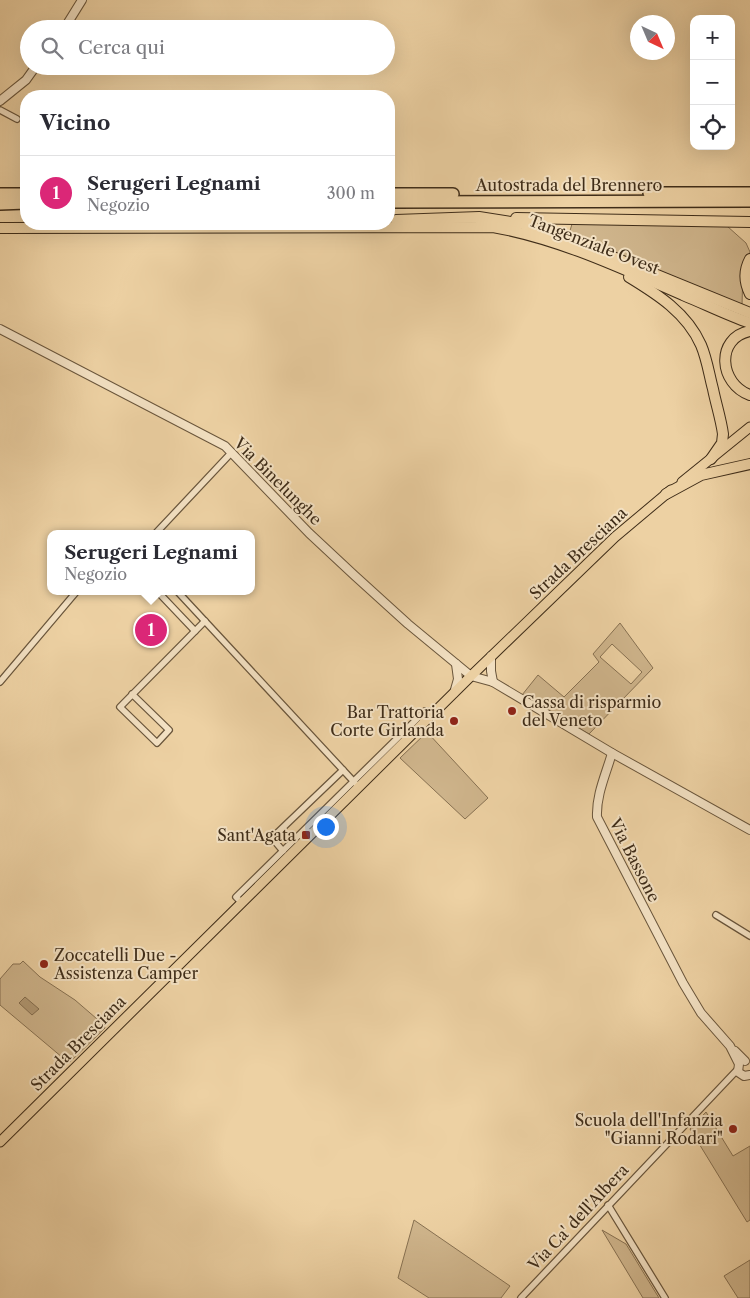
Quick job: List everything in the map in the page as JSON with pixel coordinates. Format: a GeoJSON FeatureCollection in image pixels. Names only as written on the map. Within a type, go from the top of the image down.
{"type":"FeatureCollection","features":[{"type":"Feature","properties":{"kind":"highway","name":"Autostrada del Brennero"},"geometry":{"type":"LineString","coordinates":[[395,194],[750,193]]}},
{"type":"Feature","properties":{"kind":"highway"},"geometry":{"type":"LineString","coordinates":[[0,194],[20,194]]}},
{"type":"Feature","properties":{"kind":"highway","name":"Autostrada del Brennero"},"geometry":{"type":"LineString","coordinates":[[395,202],[750,201]]}},
{"type":"Feature","properties":{"kind":"highway"},"geometry":{"type":"LineString","coordinates":[[0,204],[20,204]]}},
{"type":"Feature","properties":{"kind":"highway"},"geometry":{"type":"LineString","coordinates":[[479,217],[750,222]]}},
{"type":"Feature","properties":{"kind":"highway","name":"Tangenziale Ovest"},"geometry":{"type":"LineString","coordinates":[[395,220],[479,217],[523,224],[560,236],[750,313]]}},
{"type":"Feature","properties":{"kind":"highway"},"geometry":{"type":"LineString","coordinates":[[0,221],[20,221]]}},
{"type":"Feature","properties":{"kind":"highway","name":"Tangenziale Ovest"},"geometry":{"type":"LineString","coordinates":[[395,227],[493,227],[521,232],[550,240],[605,261],[750,323]]}},
{"type":"Feature","properties":{"kind":"highway","name":"Tangenziale Ovest"},"geometry":{"type":"LineString","coordinates":[[0,228],[20,228]]}},
{"type":"Feature","properties":{"kind":"highway"},"geometry":{"type":"LineString","coordinates":[[750,259],[746,268],[745,279],[750,294]]}},
{"type":"Feature","properties":{"kind":"highway"},"geometry":{"type":"LineString","coordinates":[[605,261],[616,270],[665,300],[685,320],[700,343],[706,358],[723,434],[722,443],[711,460]]}},
{"type":"Feature","properties":{"kind":"highway"},"geometry":{"type":"LineString","coordinates":[[750,331],[734,339],[727,350],[725,360],[727,374],[731,382],[750,395]]}},
{"type":"Feature","properties":{"kind":"highway"},"geometry":{"type":"LineString","coordinates":[[666,494],[701,475],[750,464]]}},
{"type":"Feature","properties":{"kind":"main road","name":"Strada Bresciana"},"geometry":{"type":"LineString","coordinates":[[0,1142],[242,903],[356,784],[419,722],[436,711],[615,537],[750,428]]}},
{"type":"Feature","properties":{"kind":"street"},"geometry":{"type":"LineString","coordinates":[[70,20],[82,0]]}},
{"type":"Feature","properties":{"kind":"street"},"geometry":{"type":"LineString","coordinates":[[0,101],[30,75]]}},
{"type":"Feature","properties":{"kind":"street"},"geometry":{"type":"LineString","coordinates":[[0,110],[17,119]]}},
{"type":"Feature","properties":{"kind":"street","name":"Via Binelunghe"},"geometry":{"type":"LineString","coordinates":[[0,329],[225,446],[347,569],[408,624],[471,676]]}},
{"type":"Feature","properties":{"kind":"street"},"geometry":{"type":"LineString","coordinates":[[159,530],[232,452]]}},
{"type":"Feature","properties":{"kind":"street"},"geometry":{"type":"LineString","coordinates":[[0,682],[75,595]]}},
{"type":"Feature","properties":{"kind":"street"},"geometry":{"type":"LineString","coordinates":[[161,595],[194,631]]}},
{"type":"Feature","properties":{"kind":"street"},"geometry":{"type":"LineString","coordinates":[[181,595],[356,784]]}},
{"type":"Feature","properties":{"kind":"street"},"geometry":{"type":"LineString","coordinates":[[132,694],[168,730],[157,743],[120,706],[194,631],[205,621]]}},
{"type":"Feature","properties":{"kind":"street"},"geometry":{"type":"LineString","coordinates":[[492,656],[491,670],[493,682]]}},
{"type":"Feature","properties":{"kind":"street"},"geometry":{"type":"LineString","coordinates":[[454,693],[458,679],[456,664]]}},
{"type":"Feature","properties":{"kind":"street"},"geometry":{"type":"LineString","coordinates":[[471,676],[493,682],[612,753],[750,830]]}},
{"type":"Feature","properties":{"kind":"street","name":"Via Bassone"},"geometry":{"type":"LineString","coordinates":[[612,753],[596,806],[597,817],[683,983],[702,1012],[730,1046],[745,1070]]}},
{"type":"Feature","properties":{"kind":"street"},"geometry":{"type":"LineString","coordinates":[[283,851],[272,838],[343,770]]}},
{"type":"Feature","properties":{"kind":"street","name":"Strada Bresciana"},"geometry":{"type":"LineString","coordinates":[[242,903],[236,897],[356,784]]}},
{"type":"Feature","properties":{"kind":"street"},"geometry":{"type":"LineString","coordinates":[[716,915],[750,936]]}},
{"type":"Feature","properties":{"kind":"street","name":"Via Ca' dell'Albera"},"geometry":{"type":"LineString","coordinates":[[521,1298],[729,1078],[745,1070]]}},
{"type":"Feature","properties":{"kind":"street"},"geometry":{"type":"LineString","coordinates":[[608,1205],[665,1298]]}},
{"type":"Feature","properties":{"kind":"shaded area"},"geometry":{"type":"Polygon","coordinates":[[[572,224],[727,226],[746,243],[750,252],[743,266],[742,306],[569,234],[572,224]]]}},
{"type":"Feature","properties":{"kind":"shaded area"},"geometry":{"type":"Polygon","coordinates":[[[620,623],[653,668],[589,734],[522,695],[538,675],[564,697],[599,662],[593,654],[620,623]],[[612,644],[600,657],[631,684],[642,672],[612,644]]]}},
{"type":"Feature","properties":{"kind":"shaded area"},"geometry":{"type":"Polygon","coordinates":[[[427,732],[488,798],[465,819],[400,758],[427,732]]]}},
{"type":"Feature","properties":{"kind":"shaded area"},"geometry":{"type":"Polygon","coordinates":[[[23,961],[40,977],[75,1000],[104,1025],[105,1028],[69,1063],[0,1005],[0,979],[13,964],[20,964],[23,961]]]}},
{"type":"Feature","properties":{"kind":"shaded area"},"geometry":{"type":"Polygon","coordinates":[[[25,997],[39,1009],[32,1015],[19,1003],[25,997]]]}},
{"type":"Feature","properties":{"kind":"shaded area"},"geometry":{"type":"Polygon","coordinates":[[[706,1112],[733,1156],[750,1146],[750,1220],[747,1222],[690,1129],[706,1112]]]}},
{"type":"Feature","properties":{"kind":"shaded area"},"geometry":{"type":"Polygon","coordinates":[[[414,1220],[510,1286],[501,1298],[429,1298],[398,1278],[414,1220]]]}},
{"type":"Feature","properties":{"kind":"shaded area"},"geometry":{"type":"Polygon","coordinates":[[[602,1230],[626,1244],[659,1298],[643,1298],[602,1230]]]}},
{"type":"Feature","properties":{"kind":"shaded area"},"geometry":{"type":"Polygon","coordinates":[[[750,1260],[750,1298],[738,1298],[724,1276],[750,1260]]]}},
{"type":"Feature","properties":{"kind":"place","name":"Serugeri Legnami"},"geometry":{"type":"Point","coordinates":[151,630]}},
{"type":"Feature","properties":{"kind":"place","name":"Cassa di risparmio del Veneto"},"geometry":{"type":"Point","coordinates":[512,711]}},
{"type":"Feature","properties":{"kind":"place","name":"Bar Trattoria Corte Girlanda"},"geometry":{"type":"Point","coordinates":[454,721]}},
{"type":"Feature","properties":{"kind":"place","name":"Sant'Agata"},"geometry":{"type":"Point","coordinates":[306,835]}},
{"type":"Feature","properties":{"kind":"place","name":"Zoccatelli Due - Assistenza Camper"},"geometry":{"type":"Point","coordinates":[44,964]}},
{"type":"Feature","properties":{"kind":"place","name":"Scuola dell'Infanzia \"Gianni Rodari\""},"geometry":{"type":"Point","coordinates":[733,1129]}}]}
